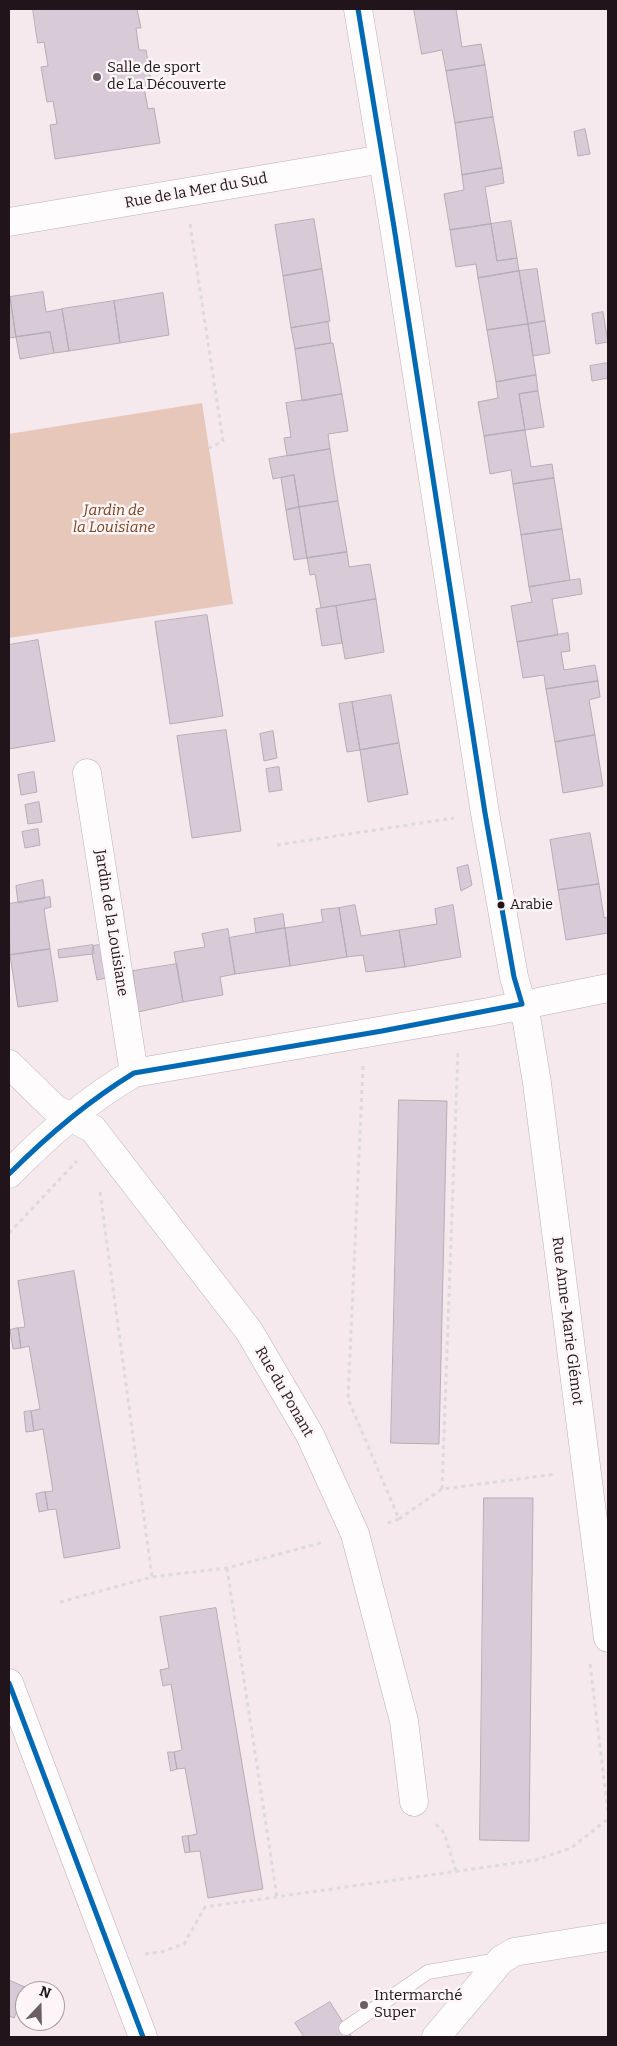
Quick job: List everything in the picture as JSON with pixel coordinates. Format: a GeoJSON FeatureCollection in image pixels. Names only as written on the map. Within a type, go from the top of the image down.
{"type":"FeatureCollection","features":[{"type":"Feature","properties":{"kind":"street","name":"Rue Anne-Marie Glémot"},"geometry":{"type":"LineString","coordinates":[[358,9],[485,813],[514,977],[522,1004],[537,1083],[608,1638]]}},
{"type":"Feature","properties":{"kind":"street","name":"Rue de la Mer du Sud"},"geometry":{"type":"LineString","coordinates":[[9,222],[383,159]]}},
{"type":"Feature","properties":{"kind":"street","name":"Jardin de la Louisiane"},"geometry":{"type":"LineString","coordinates":[[87,773],[134,1073]]}},
{"type":"Feature","properties":{"kind":"street"},"geometry":{"type":"LineString","coordinates":[[9,1174],[70,1117],[109,1087],[134,1073],[459,1017],[608,988]]}},
{"type":"Feature","properties":{"kind":"street","name":"Rue du Ponant"},"geometry":{"type":"LineString","coordinates":[[9,1064],[55,1109],[93,1128],[249,1331],[310,1436],[355,1534],[404,1721],[414,1802]]}},
{"type":"Feature","properties":{"kind":"street"},"geometry":{"type":"LineString","coordinates":[[9,1683],[143,2037]]}},
{"type":"Feature","properties":{"kind":"street"},"geometry":{"type":"LineString","coordinates":[[436,2037],[501,1960],[514,1952],[608,1937]]}},
{"type":"Feature","properties":{"kind":"lane"},"geometry":{"type":"LineString","coordinates":[[346,2028],[428,1972],[501,1960]]}},
{"type":"Feature","properties":{"kind":"path"},"geometry":{"type":"LineString","coordinates":[[185,193],[222,441],[209,448]]}},
{"type":"Feature","properties":{"kind":"path"},"geometry":{"type":"LineString","coordinates":[[277,845],[485,813]]}},
{"type":"Feature","properties":{"kind":"path"},"geometry":{"type":"LineString","coordinates":[[442,1489],[459,1017]]}},
{"type":"Feature","properties":{"kind":"path"},"geometry":{"type":"LineString","coordinates":[[9,1233],[82,1156],[102,1141]]}},
{"type":"Feature","properties":{"kind":"path"},"geometry":{"type":"LineString","coordinates":[[100,1188],[152,1577]]}},
{"type":"Feature","properties":{"kind":"path"},"geometry":{"type":"LineString","coordinates":[[399,1520],[442,1489],[587,1470]]}},
{"type":"Feature","properties":{"kind":"path"},"geometry":{"type":"LineString","coordinates":[[227,1568],[277,1897]]}},
{"type":"Feature","properties":{"kind":"path"},"geometry":{"type":"LineString","coordinates":[[414,1802],[444,1833],[456,1871]]}},
{"type":"Feature","properties":{"kind":"path"},"geometry":{"type":"LineString","coordinates":[[112,1956],[161,1952],[184,1944],[205,1907],[536,1860],[571,1848],[608,1819]]}},
{"type":"Feature","properties":{"kind":"green space","name":"Jardin de la Louisiane"},"geometry":{"type":"Polygon","coordinates":[[[202,403],[233,604],[9,638],[9,434],[202,403]]]}},
{"type":"Feature","properties":{"kind":"building","name":"Salle de sport de La Découverte"},"geometry":{"type":"Polygon","coordinates":[[[33,9],[137,9],[141,28],[136,28],[139,50],[146,50],[152,86],[144,87],[148,109],[154,108],[160,143],[55,159],[50,125],[57,124],[53,101],[47,102],[41,67],[48,66],[44,42],[38,43],[33,9]]]}},
{"type":"Feature","properties":{"kind":"building"},"geometry":{"type":"Polygon","coordinates":[[[414,9],[456,9],[462,47],[481,44],[485,65],[446,71],[442,50],[422,54],[414,9]]]}},
{"type":"Feature","properties":{"kind":"building"},"geometry":{"type":"Polygon","coordinates":[[[485,65],[493,117],[455,123],[446,71],[485,65]]]}},
{"type":"Feature","properties":{"kind":"building"},"geometry":{"type":"Polygon","coordinates":[[[493,117],[502,168],[462,175],[455,123],[493,117]]]}},
{"type":"Feature","properties":{"kind":"building"},"geometry":{"type":"Polygon","coordinates":[[[585,129],[590,154],[578,156],[574,132],[585,129]]]}},
{"type":"Feature","properties":{"kind":"building"},"geometry":{"type":"Polygon","coordinates":[[[502,168],[504,183],[485,187],[491,224],[450,230],[444,194],[464,190],[462,175],[502,168]]]}},
{"type":"Feature","properties":{"kind":"building"},"geometry":{"type":"Polygon","coordinates":[[[314,219],[322,269],[283,276],[275,225],[314,219]]]}},
{"type":"Feature","properties":{"kind":"building"},"geometry":{"type":"Polygon","coordinates":[[[511,221],[517,258],[497,261],[491,224],[511,221]]]}},
{"type":"Feature","properties":{"kind":"building"},"geometry":{"type":"Polygon","coordinates":[[[491,224],[497,261],[517,258],[519,271],[478,278],[476,264],[456,267],[450,230],[491,224]]]}},
{"type":"Feature","properties":{"kind":"building"},"geometry":{"type":"Polygon","coordinates":[[[322,269],[330,321],[291,328],[283,276],[322,269]]]}},
{"type":"Feature","properties":{"kind":"building"},"geometry":{"type":"Polygon","coordinates":[[[537,269],[545,321],[528,324],[519,271],[537,269]]]}},
{"type":"Feature","properties":{"kind":"building"},"geometry":{"type":"Polygon","coordinates":[[[519,271],[528,324],[487,330],[478,278],[519,271]]]}},
{"type":"Feature","properties":{"kind":"building"},"geometry":{"type":"Polygon","coordinates":[[[43,292],[46,312],[62,309],[69,351],[54,353],[50,332],[16,337],[10,297],[43,292]]]}},
{"type":"Feature","properties":{"kind":"building"},"geometry":{"type":"Polygon","coordinates":[[[163,293],[169,335],[120,343],[114,301],[163,293]]]}},
{"type":"Feature","properties":{"kind":"building"},"geometry":{"type":"Polygon","coordinates":[[[9,298],[16,337],[9,338],[9,298]]]}},
{"type":"Feature","properties":{"kind":"building"},"geometry":{"type":"Polygon","coordinates":[[[114,301],[120,343],[69,351],[62,309],[114,301]]]}},
{"type":"Feature","properties":{"kind":"building"},"geometry":{"type":"Polygon","coordinates":[[[603,312],[608,342],[596,344],[592,314],[603,312]]]}},
{"type":"Feature","properties":{"kind":"building"},"geometry":{"type":"Polygon","coordinates":[[[545,321],[550,353],[533,356],[528,324],[545,321]]]}},
{"type":"Feature","properties":{"kind":"building"},"geometry":{"type":"Polygon","coordinates":[[[328,322],[331,343],[295,349],[291,328],[328,322]]]}},
{"type":"Feature","properties":{"kind":"building"},"geometry":{"type":"Polygon","coordinates":[[[528,324],[536,375],[496,382],[487,330],[528,324]]]}},
{"type":"Feature","properties":{"kind":"building"},"geometry":{"type":"Polygon","coordinates":[[[50,332],[54,353],[20,359],[16,337],[50,332]]]}},
{"type":"Feature","properties":{"kind":"building"},"geometry":{"type":"Polygon","coordinates":[[[333,343],[342,394],[302,401],[295,349],[333,343]]]}},
{"type":"Feature","properties":{"kind":"building"},"geometry":{"type":"Polygon","coordinates":[[[608,363],[608,378],[592,381],[590,366],[608,363]]]}},
{"type":"Feature","properties":{"kind":"building"},"geometry":{"type":"Polygon","coordinates":[[[536,375],[538,391],[519,394],[525,430],[484,436],[478,402],[498,398],[496,382],[536,375]]]}},
{"type":"Feature","properties":{"kind":"building"},"geometry":{"type":"Polygon","coordinates":[[[538,391],[544,427],[525,430],[519,394],[538,391]]]}},
{"type":"Feature","properties":{"kind":"building"},"geometry":{"type":"Polygon","coordinates":[[[342,394],[348,431],[328,434],[330,449],[287,456],[284,438],[291,437],[286,403],[342,394]]]}},
{"type":"Feature","properties":{"kind":"building"},"geometry":{"type":"Polygon","coordinates":[[[525,430],[531,467],[552,464],[554,478],[513,484],[511,470],[490,474],[484,436],[525,430]]]}},
{"type":"Feature","properties":{"kind":"building"},"geometry":{"type":"Polygon","coordinates":[[[330,449],[338,501],[299,507],[294,475],[273,479],[269,459],[330,449]]]}},
{"type":"Feature","properties":{"kind":"building"},"geometry":{"type":"Polygon","coordinates":[[[294,475],[299,507],[286,510],[281,478],[294,475]]]}},
{"type":"Feature","properties":{"kind":"building"},"geometry":{"type":"Polygon","coordinates":[[[554,478],[562,529],[521,535],[513,484],[554,478]]]}},
{"type":"Feature","properties":{"kind":"building"},"geometry":{"type":"Polygon","coordinates":[[[338,501],[347,552],[307,558],[299,507],[338,501]]]}},
{"type":"Feature","properties":{"kind":"building"},"geometry":{"type":"Polygon","coordinates":[[[299,507],[307,558],[294,560],[286,510],[299,507]]]}},
{"type":"Feature","properties":{"kind":"building"},"geometry":{"type":"Polygon","coordinates":[[[562,529],[570,580],[529,587],[521,535],[562,529]]]}},
{"type":"Feature","properties":{"kind":"building"},"geometry":{"type":"Polygon","coordinates":[[[347,552],[349,567],[370,564],[376,599],[321,608],[315,574],[310,575],[307,558],[347,552]]]}},
{"type":"Feature","properties":{"kind":"building"},"geometry":{"type":"Polygon","coordinates":[[[580,579],[582,594],[552,599],[558,635],[517,642],[511,606],[532,602],[529,587],[580,579]]]}},
{"type":"Feature","properties":{"kind":"building"},"geometry":{"type":"Polygon","coordinates":[[[376,599],[384,652],[345,659],[336,606],[376,599]]]}},
{"type":"Feature","properties":{"kind":"building"},"geometry":{"type":"Polygon","coordinates":[[[336,606],[342,643],[322,646],[316,609],[336,606]]]}},
{"type":"Feature","properties":{"kind":"building"},"geometry":{"type":"Polygon","coordinates":[[[207,615],[223,716],[170,724],[155,622],[207,615]]]}},
{"type":"Feature","properties":{"kind":"building"},"geometry":{"type":"Polygon","coordinates":[[[568,633],[570,651],[561,652],[564,670],[595,665],[598,681],[546,689],[544,675],[523,678],[517,642],[568,633]]]}},
{"type":"Feature","properties":{"kind":"building"},"geometry":{"type":"Polygon","coordinates":[[[38,640],[55,741],[9,749],[9,645],[38,640]]]}},
{"type":"Feature","properties":{"kind":"building"},"geometry":{"type":"Polygon","coordinates":[[[598,681],[600,697],[589,700],[595,735],[555,742],[546,689],[598,681]]]}},
{"type":"Feature","properties":{"kind":"building"},"geometry":{"type":"Polygon","coordinates":[[[391,695],[399,743],[360,750],[352,702],[391,695]]]}},
{"type":"Feature","properties":{"kind":"building"},"geometry":{"type":"Polygon","coordinates":[[[352,702],[360,750],[347,752],[339,704],[352,702]]]}},
{"type":"Feature","properties":{"kind":"building"},"geometry":{"type":"Polygon","coordinates":[[[226,730],[241,831],[192,838],[177,736],[226,730]]]}},
{"type":"Feature","properties":{"kind":"building"},"geometry":{"type":"Polygon","coordinates":[[[273,731],[277,758],[264,761],[260,734],[273,731]]]}},
{"type":"Feature","properties":{"kind":"building"},"geometry":{"type":"Polygon","coordinates":[[[595,735],[603,786],[563,793],[555,742],[595,735]]]}},
{"type":"Feature","properties":{"kind":"building"},"geometry":{"type":"Polygon","coordinates":[[[399,743],[408,794],[368,802],[360,750],[399,743]]]}},
{"type":"Feature","properties":{"kind":"building"},"geometry":{"type":"Polygon","coordinates":[[[279,767],[282,790],[269,792],[266,769],[279,767]]]}},
{"type":"Feature","properties":{"kind":"building"},"geometry":{"type":"Polygon","coordinates":[[[34,772],[37,792],[21,795],[18,775],[34,772]]]}},
{"type":"Feature","properties":{"kind":"building"},"geometry":{"type":"Polygon","coordinates":[[[39,802],[42,822],[28,824],[25,805],[39,802]]]}},
{"type":"Feature","properties":{"kind":"building"},"geometry":{"type":"Polygon","coordinates":[[[38,829],[40,845],[25,848],[22,832],[38,829]]]}},
{"type":"Feature","properties":{"kind":"building"},"geometry":{"type":"Polygon","coordinates":[[[590,833],[599,884],[558,890],[550,840],[590,833]]]}},
{"type":"Feature","properties":{"kind":"building"},"geometry":{"type":"Polygon","coordinates":[[[468,865],[472,885],[461,891],[457,868],[468,865]]]}},
{"type":"Feature","properties":{"kind":"building"},"geometry":{"type":"Polygon","coordinates":[[[43,880],[45,898],[18,903],[16,886],[43,880]]]}},
{"type":"Feature","properties":{"kind":"building"},"geometry":{"type":"Polygon","coordinates":[[[599,884],[604,918],[608,917],[608,933],[566,940],[558,890],[599,884]]]}},
{"type":"Feature","properties":{"kind":"building"},"geometry":{"type":"Polygon","coordinates":[[[50,897],[51,907],[44,909],[50,949],[10,955],[9,904],[50,897]]]}},
{"type":"Feature","properties":{"kind":"building"},"geometry":{"type":"Polygon","coordinates":[[[355,905],[361,936],[399,930],[405,967],[366,972],[363,955],[347,957],[339,908],[355,905]]]}},
{"type":"Feature","properties":{"kind":"building"},"geometry":{"type":"Polygon","coordinates":[[[453,905],[461,957],[405,967],[399,930],[437,924],[435,909],[453,905]]]}},
{"type":"Feature","properties":{"kind":"building"},"geometry":{"type":"Polygon","coordinates":[[[339,908],[347,957],[290,966],[285,928],[323,922],[321,910],[339,908]]]}},
{"type":"Feature","properties":{"kind":"building"},"geometry":{"type":"Polygon","coordinates":[[[283,914],[285,928],[256,933],[254,919],[283,914]]]}},
{"type":"Feature","properties":{"kind":"building"},"geometry":{"type":"Polygon","coordinates":[[[285,928],[290,966],[235,974],[229,938],[285,928]]]}},
{"type":"Feature","properties":{"kind":"building"},"geometry":{"type":"Polygon","coordinates":[[[228,929],[235,974],[220,977],[223,995],[183,1002],[174,952],[205,947],[202,934],[228,929]]]}},
{"type":"Feature","properties":{"kind":"building"},"geometry":{"type":"Polygon","coordinates":[[[106,944],[111,977],[97,980],[92,954],[93,946],[106,944]]]}},
{"type":"Feature","properties":{"kind":"building"},"geometry":{"type":"Polygon","coordinates":[[[93,945],[94,953],[92,954],[59,958],[58,950],[93,945]]]}},
{"type":"Feature","properties":{"kind":"building"},"geometry":{"type":"Polygon","coordinates":[[[50,949],[58,1001],[18,1007],[10,955],[50,949]]]}},
{"type":"Feature","properties":{"kind":"building"},"geometry":{"type":"Polygon","coordinates":[[[177,964],[183,1002],[138,1012],[133,971],[177,964]]]}},
{"type":"Feature","properties":{"kind":"building"},"geometry":{"type":"Polygon","coordinates":[[[399,1100],[447,1101],[439,1444],[391,1443],[399,1100]]]}},
{"type":"Feature","properties":{"kind":"building"},"geometry":{"type":"Polygon","coordinates":[[[74,1271],[120,1548],[64,1558],[56,1509],[48,1510],[45,1492],[53,1491],[43,1429],[34,1431],[31,1411],[40,1409],[29,1346],[21,1348],[18,1328],[25,1327],[18,1281],[74,1271]]]}},
{"type":"Feature","properties":{"kind":"building"},"geometry":{"type":"Polygon","coordinates":[[[18,1328],[21,1348],[13,1349],[10,1330],[18,1328]]]}},
{"type":"Feature","properties":{"kind":"building"},"geometry":{"type":"Polygon","coordinates":[[[31,1411],[34,1431],[26,1432],[24,1412],[31,1411]]]}},
{"type":"Feature","properties":{"kind":"building"},"geometry":{"type":"Polygon","coordinates":[[[45,1492],[48,1510],[39,1512],[36,1494],[45,1492]]]}},
{"type":"Feature","properties":{"kind":"building"},"geometry":{"type":"Polygon","coordinates":[[[484,1498],[533,1498],[529,1841],[480,1840],[484,1498]]]}},
{"type":"Feature","properties":{"kind":"building"},"geometry":{"type":"Polygon","coordinates":[[[216,1608],[263,1889],[208,1898],[200,1851],[190,1852],[188,1836],[197,1834],[185,1768],[177,1769],[174,1752],[182,1750],[171,1684],[163,1686],[160,1670],[169,1668],[160,1617],[216,1608]]]}},
{"type":"Feature","properties":{"kind":"building"},"geometry":{"type":"Polygon","coordinates":[[[168,1752],[174,1752],[177,1769],[171,1771],[168,1752]]]}},
{"type":"Feature","properties":{"kind":"building"},"geometry":{"type":"Polygon","coordinates":[[[188,1836],[190,1852],[185,1853],[182,1837],[188,1836]]]}},
{"type":"Feature","properties":{"kind":"building"},"geometry":{"type":"Polygon","coordinates":[[[9,1980],[15,1983],[15,2016],[14,2018],[9,2016],[9,1980]]]}},
{"type":"Feature","properties":{"kind":"building"},"geometry":{"type":"Polygon","coordinates":[[[330,2002],[352,2037],[304,2037],[295,2023],[330,2002]]]}},
{"type":"Feature","properties":{"kind":"transit line"},"geometry":{"type":"LineString","coordinates":[[358,9],[394,227],[485,813],[514,977],[522,1004]]}},
{"type":"Feature","properties":{"kind":"transit line"},"geometry":{"type":"LineString","coordinates":[[9,1174],[68,1120],[100,1095],[134,1073],[382,1031],[522,1004]]}},
{"type":"Feature","properties":{"kind":"transit line"},"geometry":{"type":"LineString","coordinates":[[9,1683],[143,2037]]}},
{"type":"Feature","properties":{"kind":"place","name":"Salle de sport de La Découverte"},"geometry":{"type":"Point","coordinates":[97,77]}},
{"type":"Feature","properties":{"kind":"place","name":"Arabie"},"geometry":{"type":"Point","coordinates":[501,905]}},
{"type":"Feature","properties":{"kind":"place","name":"Intermarché Super"},"geometry":{"type":"Point","coordinates":[364,2005]}}]}
